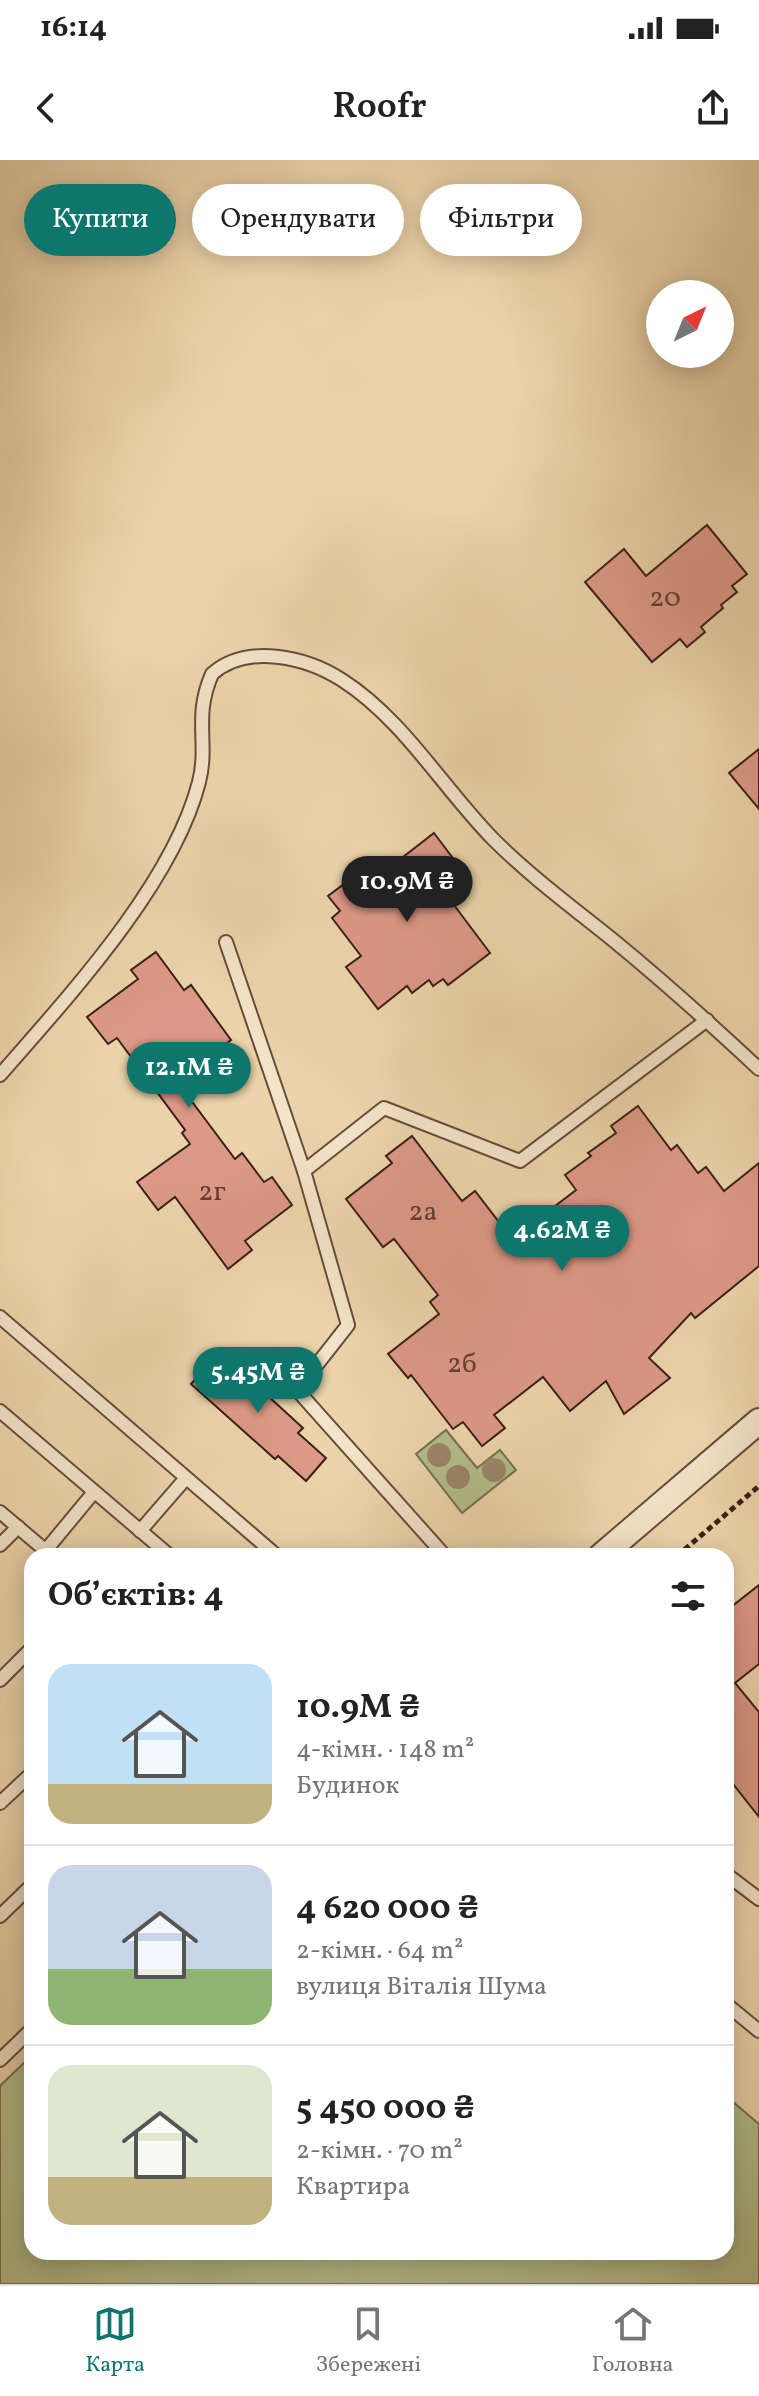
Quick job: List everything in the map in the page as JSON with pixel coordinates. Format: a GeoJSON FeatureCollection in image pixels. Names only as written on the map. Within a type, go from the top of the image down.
{"type":"FeatureCollection","features":[{"type":"Feature","properties":{"kind":"street"},"geometry":{"type":"LineString","coordinates":[[610,1548],[759,1421]]}},
{"type":"Feature","properties":{"kind":"lane"},"geometry":{"type":"LineString","coordinates":[[0,1075],[83,980],[147,891],[179,831],[200,780],[200,709],[212,674],[222,665],[251,656],[285,659],[342,679],[398,730],[492,838],[523,867],[707,1020],[759,1069]]}},
{"type":"Feature","properties":{"kind":"lane"},"geometry":{"type":"LineString","coordinates":[[226,942],[304,1171],[348,1325],[297,1390],[438,1548]]}},
{"type":"Feature","properties":{"kind":"lane"},"geometry":{"type":"LineString","coordinates":[[304,1171],[384,1108],[520,1161],[707,1020]]}},
{"type":"Feature","properties":{"kind":"lane"},"geometry":{"type":"LineString","coordinates":[[0,1317],[268,1548]]}},
{"type":"Feature","properties":{"kind":"lane"},"geometry":{"type":"LineString","coordinates":[[0,1411],[160,1548]]}},
{"type":"Feature","properties":{"kind":"lane"},"geometry":{"type":"LineString","coordinates":[[140,1531],[186,1478]]}},
{"type":"Feature","properties":{"kind":"lane"},"geometry":{"type":"LineString","coordinates":[[53,1548],[94,1492]]}},
{"type":"Feature","properties":{"kind":"lane"},"geometry":{"type":"LineString","coordinates":[[0,1512],[43,1548]]}},
{"type":"Feature","properties":{"kind":"lane"},"geometry":{"type":"LineString","coordinates":[[0,1545],[18,1527]]}},
{"type":"Feature","properties":{"kind":"lane"},"geometry":{"type":"LineString","coordinates":[[0,1680],[24,1656]]}},
{"type":"Feature","properties":{"kind":"lane"},"geometry":{"type":"LineString","coordinates":[[0,1803],[24,1780]]}},
{"type":"Feature","properties":{"kind":"lane"},"geometry":{"type":"LineString","coordinates":[[734,1880],[759,1899]]}},
{"type":"Feature","properties":{"kind":"lane"},"geometry":{"type":"LineString","coordinates":[[0,1916],[24,1893]]}},
{"type":"Feature","properties":{"kind":"lane"},"geometry":{"type":"LineString","coordinates":[[734,2011],[759,2031]]}},
{"type":"Feature","properties":{"kind":"lane"},"geometry":{"type":"LineString","coordinates":[[0,2060],[24,2037]]}},
{"type":"Feature","properties":{"kind":"path"},"geometry":{"type":"LineString","coordinates":[[686,1548],[759,1486]]}},
{"type":"Feature","properties":{"kind":"green space"},"geometry":{"type":"Polygon","coordinates":[[[446,1430],[477,1468],[500,1450],[516,1470],[462,1513],[416,1454],[446,1430]]]}},
{"type":"Feature","properties":{"kind":"green space"},"geometry":{"type":"Polygon","coordinates":[[[24,2063],[24,2260],[734,2260],[734,2103],[759,2124],[759,2284],[0,2284],[0,2086],[24,2063]]]}},
{"type":"Feature","properties":{"kind":"building"},"geometry":{"type":"Polygon","coordinates":[[[707,525],[747,574],[732,586],[737,592],[701,627],[705,632],[687,647],[680,639],[652,662],[585,582],[624,549],[646,576],[707,525]]]}},
{"type":"Feature","properties":{"kind":"building"},"geometry":{"type":"Polygon","coordinates":[[[759,749],[759,809],[729,773],[759,749]]]}},
{"type":"Feature","properties":{"kind":"building"},"geometry":{"type":"Polygon","coordinates":[[[434,833],[464,873],[442,889],[490,953],[448,985],[443,979],[433,986],[429,980],[412,993],[407,986],[378,1009],[346,967],[361,956],[332,918],[340,911],[328,896],[368,866],[376,878],[434,833]]]}},
{"type":"Feature","properties":{"kind":"building"},"geometry":{"type":"Polygon","coordinates":[[[156,952],[184,990],[191,985],[231,1040],[190,1070],[200,1085],[187,1095],[235,1159],[242,1153],[264,1182],[272,1177],[292,1205],[245,1241],[252,1250],[228,1269],[175,1197],[158,1210],[137,1182],[190,1144],[182,1133],[185,1130],[117,1038],[108,1044],[87,1017],[138,979],[131,970],[156,952]]]}},
{"type":"Feature","properties":{"kind":"building"},"geometry":{"type":"Polygon","coordinates":[[[638,1106],[671,1150],[677,1145],[698,1173],[706,1167],[724,1191],[759,1163],[759,1266],[695,1318],[691,1313],[649,1358],[670,1378],[624,1414],[606,1381],[570,1411],[543,1377],[494,1415],[505,1428],[482,1446],[463,1422],[453,1429],[411,1375],[408,1378],[388,1354],[439,1314],[430,1302],[438,1295],[394,1239],[383,1247],[346,1199],[392,1163],[386,1156],[412,1136],[462,1201],[475,1191],[512,1239],[576,1190],[565,1175],[616,1133],[611,1126],[638,1106]]]}},
{"type":"Feature","properties":{"kind":"building"},"geometry":{"type":"Polygon","coordinates":[[[220,1352],[303,1428],[298,1433],[326,1458],[306,1481],[278,1456],[275,1459],[191,1384],[220,1352]]]}},
{"type":"Feature","properties":{"kind":"building"},"geometry":{"type":"Polygon","coordinates":[[[759,1585],[759,1664],[735,1683],[759,1712],[759,1817],[734,1785],[734,1605],[759,1585]]]}}]}
